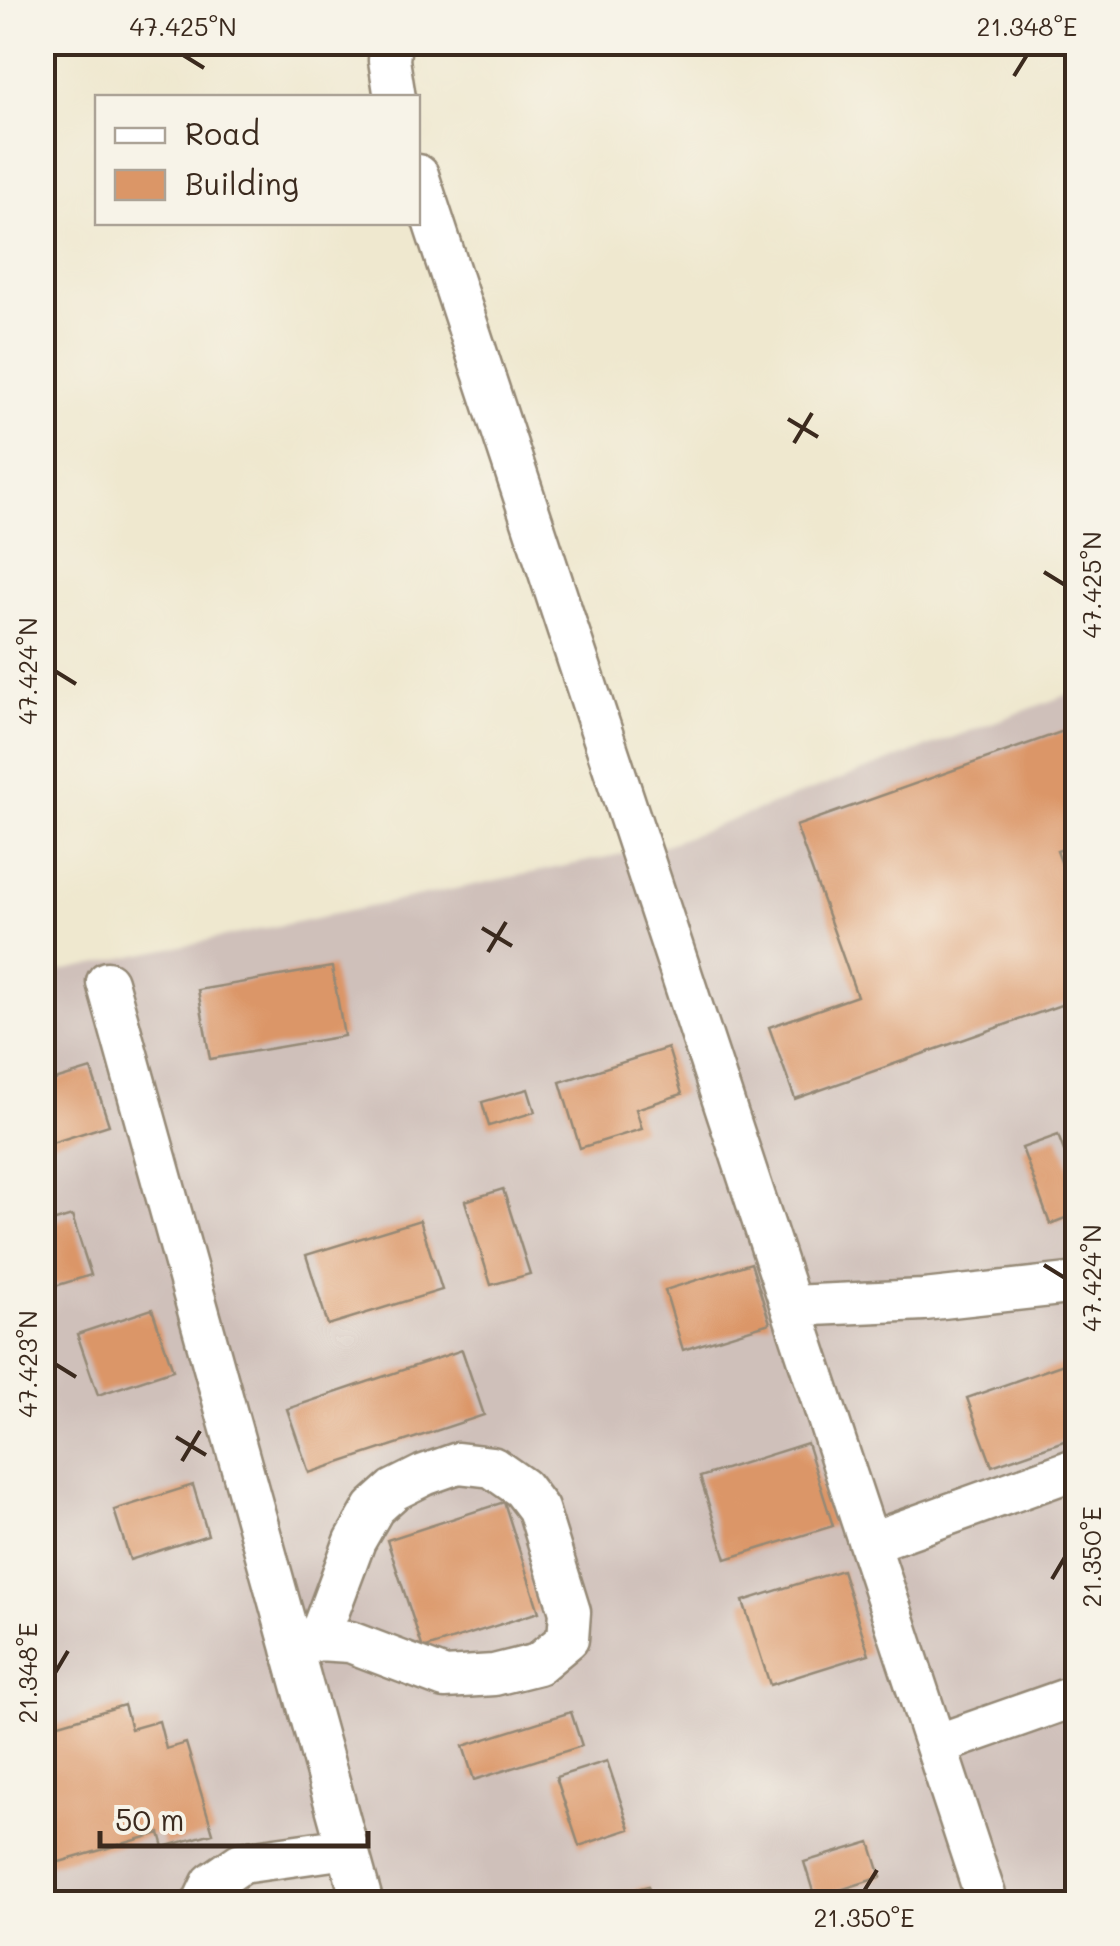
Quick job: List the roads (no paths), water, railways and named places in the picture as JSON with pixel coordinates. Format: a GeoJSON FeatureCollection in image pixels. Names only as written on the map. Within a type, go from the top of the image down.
{"type":"FeatureCollection","features":[{"type":"Feature","properties":{"kind":"lane"},"geometry":{"type":"LineString","coordinates":[[391,42],[389,60],[395,95]]}},
{"type":"Feature","properties":{"kind":"lane"},"geometry":{"type":"LineString","coordinates":[[420,181],[988,1904]]}},
{"type":"Feature","properties":{"kind":"lane"},"geometry":{"type":"LineString","coordinates":[[107,982],[305,1645],[347,1848],[363,1904]]}},
{"type":"Feature","properties":{"kind":"lane"},"geometry":{"type":"LineString","coordinates":[[791,1306],[924,1300],[1078,1283]]}},
{"type":"Feature","properties":{"kind":"lane"},"geometry":{"type":"LineString","coordinates":[[458,1462],[492,1467],[522,1488],[538,1509],[570,1612],[568,1639],[538,1664],[494,1675],[445,1678],[350,1642],[305,1645],[374,1508],[394,1490],[458,1462]]}},
{"type":"Feature","properties":{"kind":"lane"},"geometry":{"type":"LineString","coordinates":[[869,1543],[1078,1468]]}},
{"type":"Feature","properties":{"kind":"lane"},"geometry":{"type":"LineString","coordinates":[[936,1746],[1078,1696]]}},
{"type":"Feature","properties":{"kind":"lane"},"geometry":{"type":"LineString","coordinates":[[202,1904],[212,1883],[241,1863],[347,1848]]}}]}
